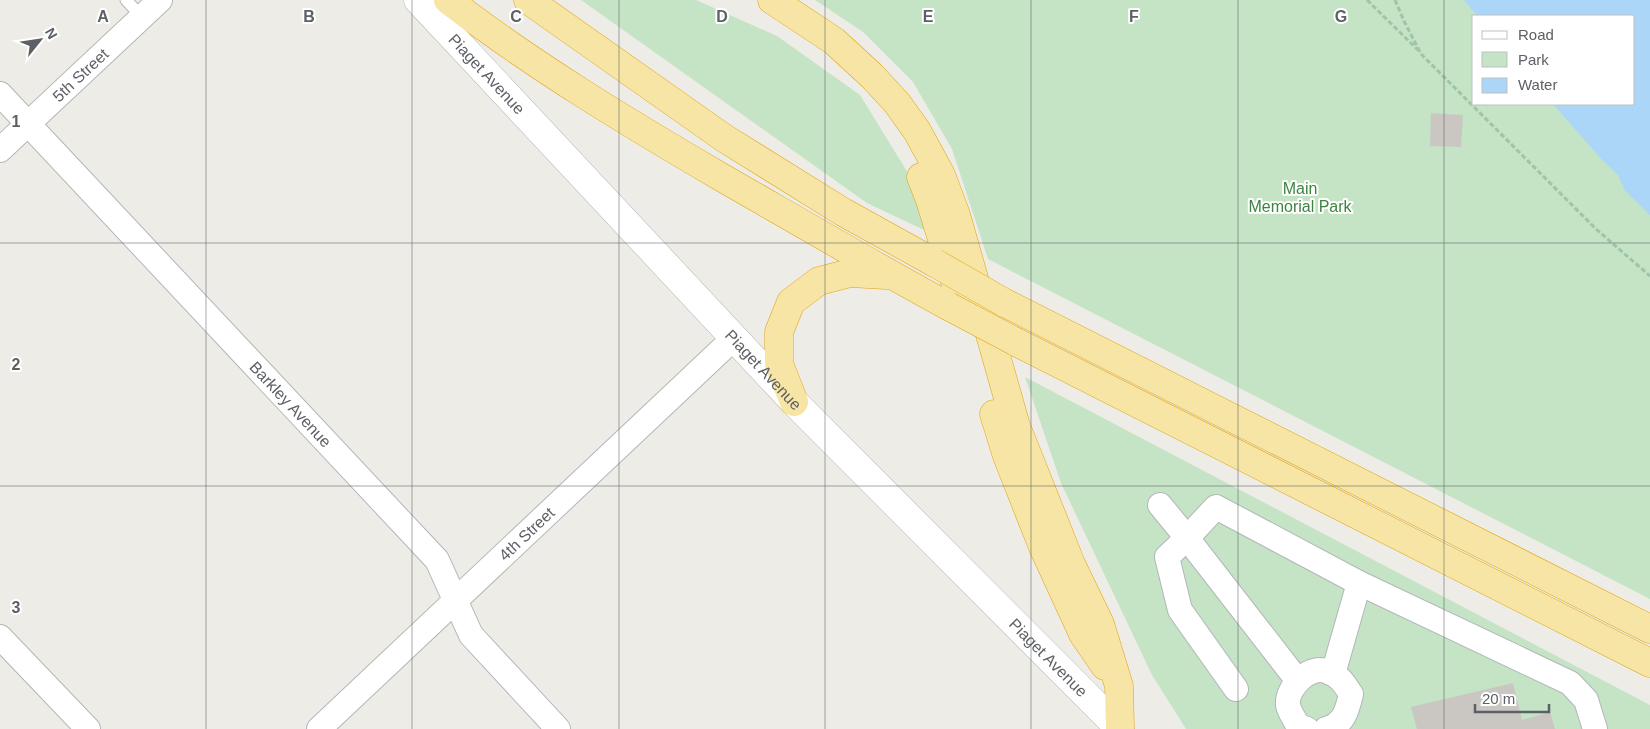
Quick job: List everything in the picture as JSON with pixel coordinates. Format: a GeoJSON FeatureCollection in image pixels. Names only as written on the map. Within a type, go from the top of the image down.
{"type":"FeatureCollection","features":[{"type":"Feature","properties":{"kind":"highway"},"geometry":{"type":"LineString","coordinates":[[448,0],[492,34],[627,122],[948,306],[1650,663]]}},
{"type":"Feature","properties":{"kind":"highway"},"geometry":{"type":"LineString","coordinates":[[528,0],[724,138],[844,212],[1005,303],[1650,628]]}},
{"type":"Feature","properties":{"kind":"highway"},"geometry":{"type":"LineString","coordinates":[[771,0],[834,41],[872,76],[897,103],[917,131],[940,175],[956,215],[1016,426],[1071,564],[1100,624],[1119,686],[1120,729]]}},
{"type":"Feature","properties":{"kind":"highway"},"geometry":{"type":"LineString","coordinates":[[794,402],[779,364],[779,332],[791,302],[819,281],[850,273],[892,275]]}},
{"type":"Feature","properties":{"kind":"street","name":"5th Street"},"geometry":{"type":"LineString","coordinates":[[0,150],[160,0]]}},
{"type":"Feature","properties":{"kind":"street","name":"Piaget Avenue"},"geometry":{"type":"LineString","coordinates":[[418,0],[794,402],[1120,729]]}},
{"type":"Feature","properties":{"kind":"street","name":"Barkley Avenue"},"geometry":{"type":"LineString","coordinates":[[0,94],[437,560],[471,635],[558,729]]}},
{"type":"Feature","properties":{"kind":"street","name":"4th Street"},"geometry":{"type":"LineString","coordinates":[[319,729],[456,602],[734,338]]}},
{"type":"Feature","properties":{"kind":"street"},"geometry":{"type":"LineString","coordinates":[[1160,505],[1298,681]]}},
{"type":"Feature","properties":{"kind":"street"},"geometry":{"type":"LineString","coordinates":[[1236,689],[1180,610],[1168,557],[1216,507],[1359,583],[1570,683],[1586,700],[1595,729]]}},
{"type":"Feature","properties":{"kind":"street"},"geometry":{"type":"LineString","coordinates":[[1333,674],[1359,583]]}},
{"type":"Feature","properties":{"kind":"street"},"geometry":{"type":"LineString","coordinates":[[0,637],[88,729]]}},
{"type":"Feature","properties":{"kind":"street"},"geometry":{"type":"LineString","coordinates":[[1301,728],[1288,705],[1293,685],[1308,673],[1324,670],[1341,679],[1350,694],[1347,713],[1334,727],[1326,729]]}},
{"type":"Feature","properties":{"kind":"lane"},"geometry":{"type":"LineString","coordinates":[[126,0],[142,17]]}},
{"type":"Feature","properties":{"kind":"path"},"geometry":{"type":"LineString","coordinates":[[1367,0],[1596,229],[1650,276]]}},
{"type":"Feature","properties":{"kind":"path"},"geometry":{"type":"LineString","coordinates":[[1395,0],[1421,54]]}},
{"type":"Feature","properties":{"kind":"green space"},"geometry":{"type":"Polygon","coordinates":[[[581,0],[696,0],[777,36],[860,95],[908,173],[939,237],[867,203],[581,0]]]}},
{"type":"Feature","properties":{"kind":"green space","name":"Main Memorial Park"},"geometry":{"type":"Polygon","coordinates":[[[815,0],[1650,0],[1650,599],[988,259],[952,149],[913,82],[863,32],[815,0]]]}},
{"type":"Feature","properties":{"kind":"green space"},"geometry":{"type":"Polygon","coordinates":[[[1025,377],[1650,705],[1650,729],[1186,729],[1152,675],[1061,483],[1025,377]]]}},
{"type":"Feature","properties":{"kind":"water"},"geometry":{"type":"Polygon","coordinates":[[[1464,0],[1650,0],[1650,215],[1625,191],[1618,175],[1601,159],[1554,105],[1635,105],[1635,15],[1476,15],[1464,0]]]}},
{"type":"Feature","properties":{"kind":"building"},"geometry":{"type":"Polygon","coordinates":[[[1431,113],[1463,115],[1461,147],[1430,146],[1431,113]]]}},
{"type":"Feature","properties":{"kind":"building"},"geometry":{"type":"Polygon","coordinates":[[[1513,683],[1522,720],[1550,712],[1555,729],[1417,729],[1411,707],[1513,683]]]}}]}
